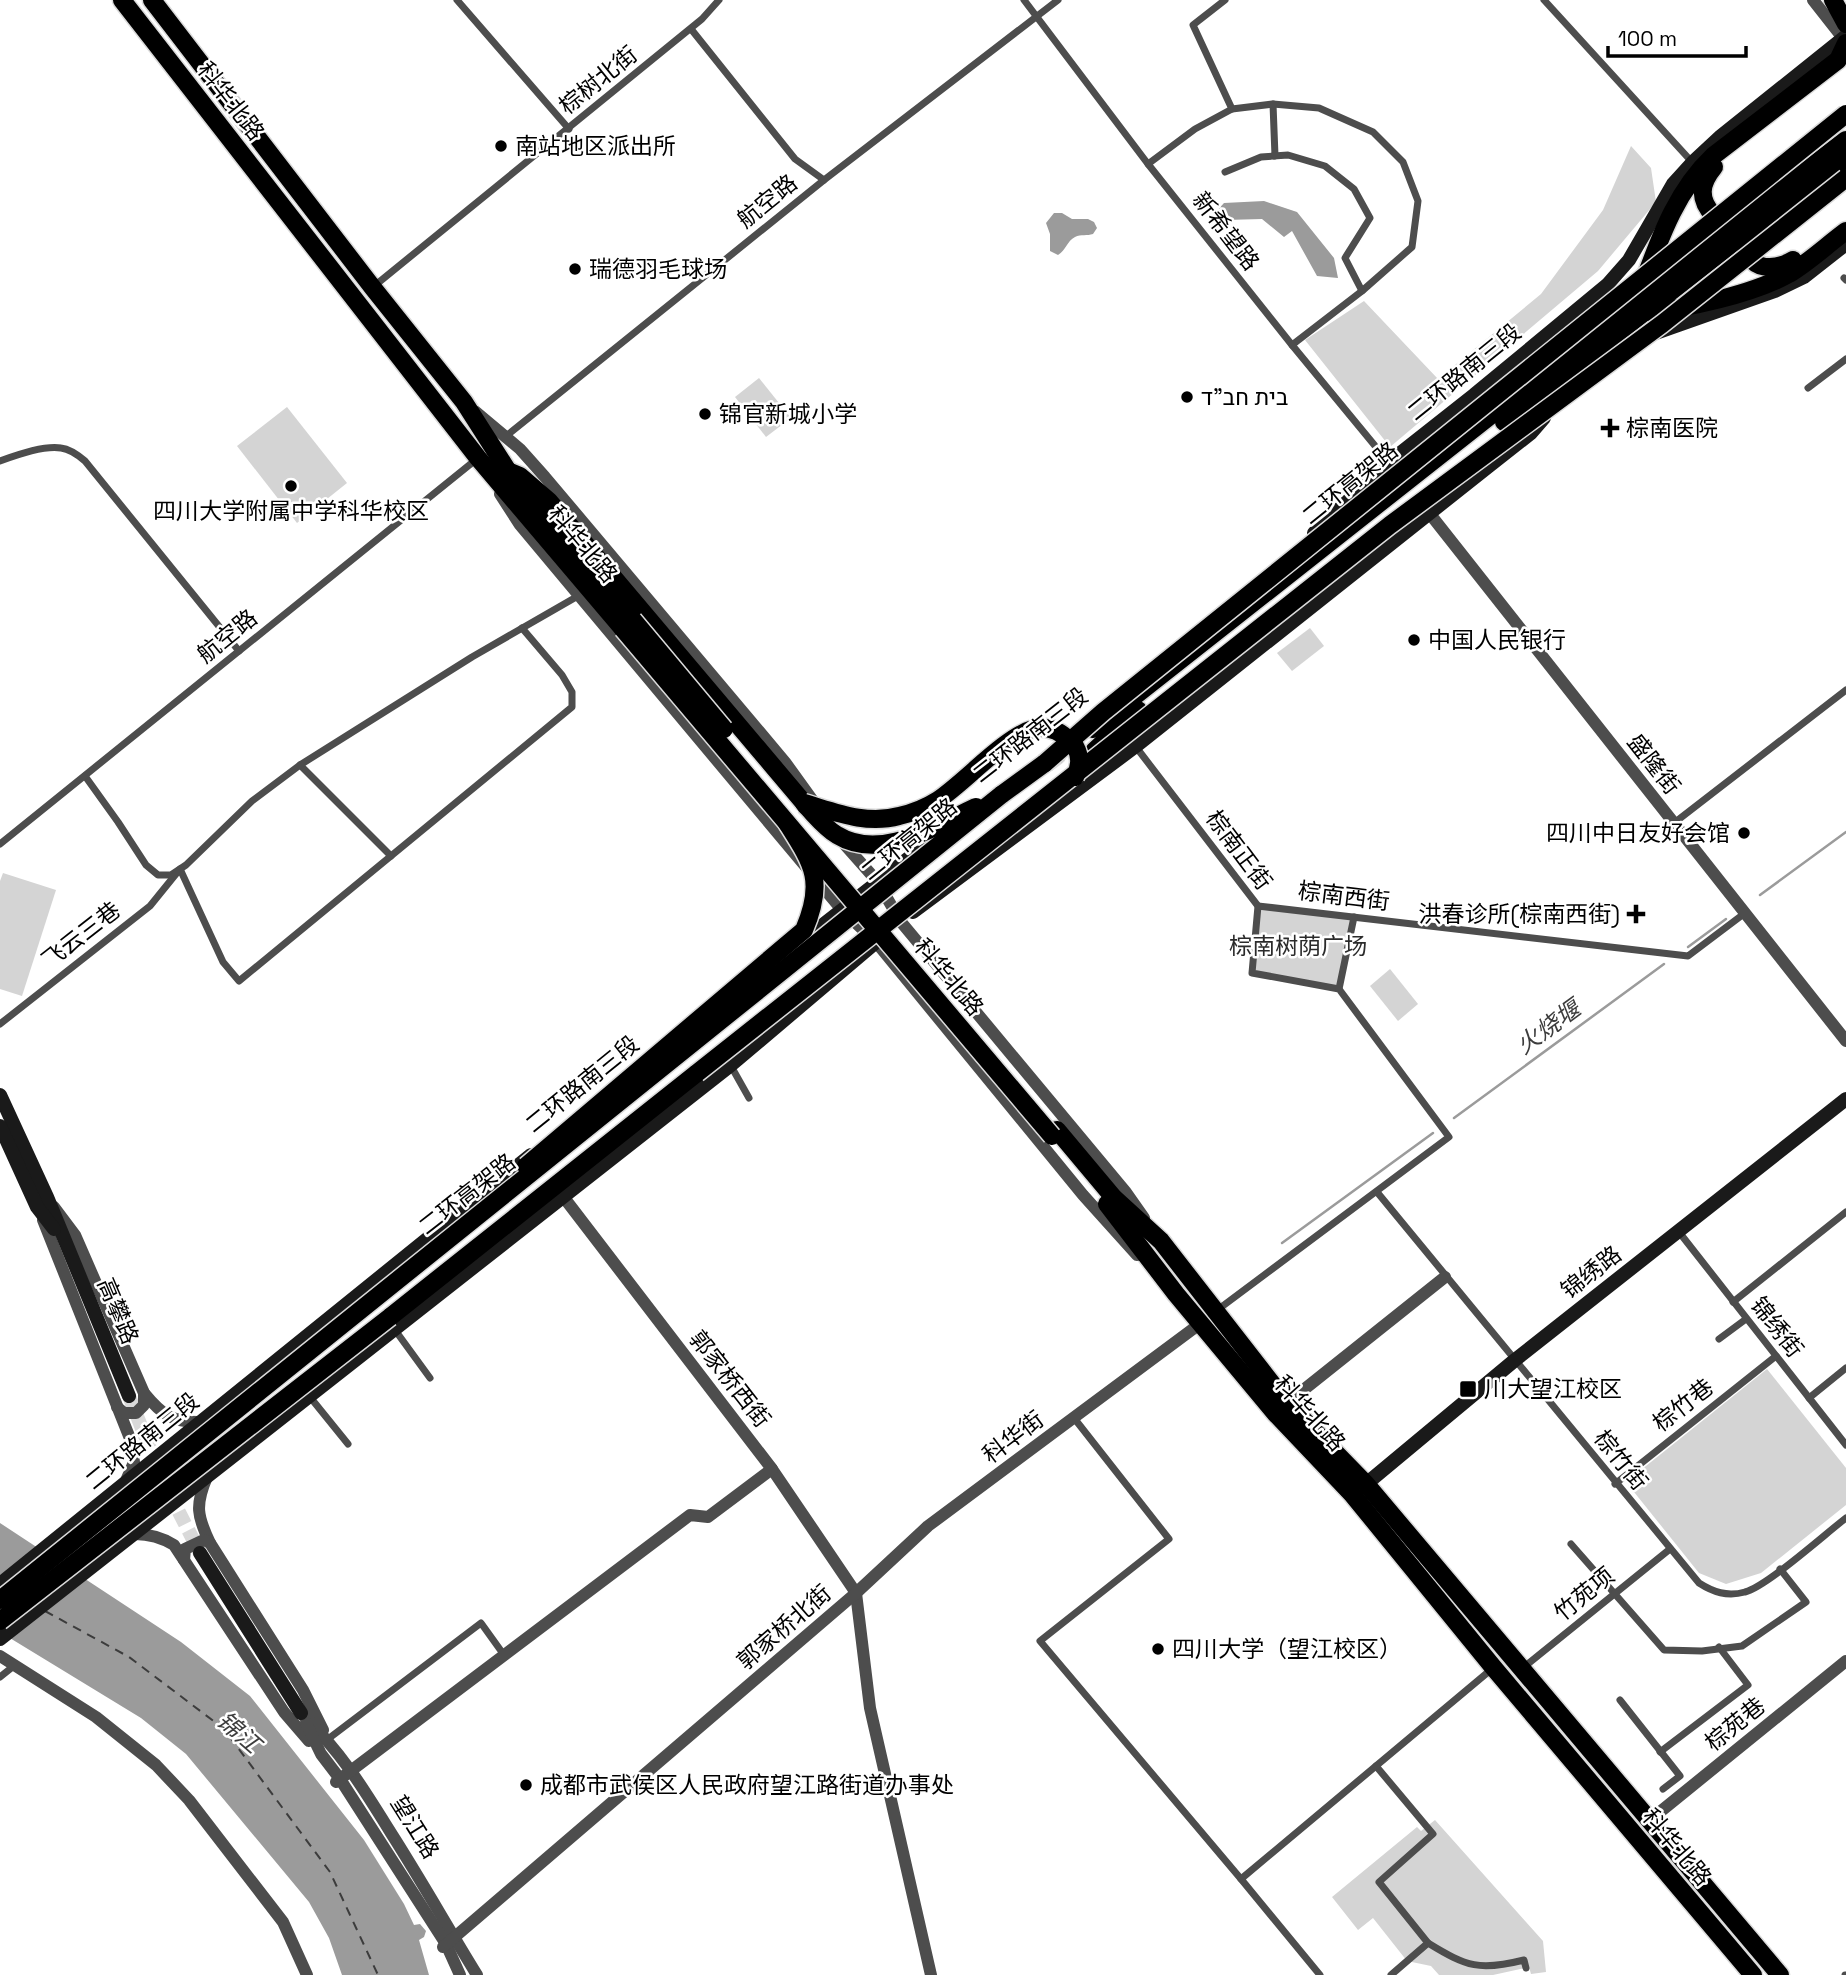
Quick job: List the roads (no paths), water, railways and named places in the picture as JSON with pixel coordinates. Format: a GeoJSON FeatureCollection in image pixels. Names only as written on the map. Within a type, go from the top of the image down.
{"type":"FeatureCollection","features":[{"type":"Feature","properties":{"kind":"main road","name":"科华北路"},"geometry":{"type":"LineString","coordinates":[[122,0],[478,458],[628,625]]}},
{"type":"Feature","properties":{"kind":"main road","name":"科华北路"},"geometry":{"type":"LineString","coordinates":[[152,0],[464,402],[508,471],[786,823],[1055,1133],[1114,1198],[1161,1241],[1208,1317],[1275,1413],[1352,1494],[1493,1667],[1753,1975]]}},
{"type":"Feature","properties":{"kind":"main road"},"geometry":{"type":"LineString","coordinates":[[1641,306],[1664,224],[1699,171],[1713,156],[1838,60],[1845,37],[1833,0]]}},
{"type":"Feature","properties":{"kind":"main road"},"geometry":{"type":"LineString","coordinates":[[1833,0],[1846,16]]}},
{"type":"Feature","properties":{"kind":"main road"},"geometry":{"type":"LineString","coordinates":[[1699,171],[1720,162],[1846,64]]}},
{"type":"Feature","properties":{"kind":"main road","name":"二环高架路"},"geometry":{"type":"LineString","coordinates":[[0,1600],[1045,763],[1103,712],[1846,114]]}},
{"type":"Feature","properties":{"kind":"main road"},"geometry":{"type":"LineString","coordinates":[[1052,793],[1122,723],[1641,306],[1751,213],[1846,140]]}},
{"type":"Feature","properties":{"kind":"main road"},"geometry":{"type":"LineString","coordinates":[[1430,514],[1448,473],[1583,366],[1641,306],[1846,158]]}},
{"type":"Feature","properties":{"kind":"main road"},"geometry":{"type":"LineString","coordinates":[[1699,171],[1702,198],[1714,216],[1723,219],[1751,213]]}},
{"type":"Feature","properties":{"kind":"main road","name":"二环路南三段"},"geometry":{"type":"LineString","coordinates":[[0,1584],[662,1048],[1255,588],[1389,462],[1607,285],[1629,260],[1673,184],[1699,171]]}},
{"type":"Feature","properties":{"kind":"main road"},"geometry":{"type":"LineString","coordinates":[[0,1622],[1390,526],[1662,324],[1846,178]]}},
{"type":"Feature","properties":{"kind":"main road"},"geometry":{"type":"LineString","coordinates":[[1770,214],[1751,233],[1747,244],[1752,261],[1769,269],[1798,257],[1846,219]]}},
{"type":"Feature","properties":{"kind":"main road"},"geometry":{"type":"LineString","coordinates":[[1641,306],[1688,305],[1763,285],[1791,273],[1846,230]]}},
{"type":"Feature","properties":{"kind":"main road"},"geometry":{"type":"LineString","coordinates":[[1474,395],[1583,366],[1616,349],[1775,291],[1804,277],[1846,244]]}},
{"type":"Feature","properties":{"kind":"main road"},"geometry":{"type":"LineString","coordinates":[[0,1639],[395,1331],[562,1195],[731,1065],[901,922],[1136,746],[1531,433],[1583,366]]}},
{"type":"Feature","properties":{"kind":"main road"},"geometry":{"type":"LineString","coordinates":[[1538,404],[1555,373]]}},
{"type":"Feature","properties":{"kind":"main road"},"geometry":{"type":"LineString","coordinates":[[1255,588],[1402,481],[1499,403],[1555,373]]}},
{"type":"Feature","properties":{"kind":"main road"},"geometry":{"type":"LineString","coordinates":[[1045,763],[1118,712],[1506,412]]}},
{"type":"Feature","properties":{"kind":"main road"},"geometry":{"type":"LineString","coordinates":[[508,471],[520,476],[549,502],[823,825],[839,837],[869,845],[885,845],[908,839],[1002,795]]}},
{"type":"Feature","properties":{"kind":"main road"},"geometry":{"type":"LineString","coordinates":[[628,625],[1055,1133]]}},
{"type":"Feature","properties":{"kind":"main road"},"geometry":{"type":"LineString","coordinates":[[697,1073],[840,970],[1057,800],[1070,787],[1080,766],[1076,748],[1071,740],[1056,730],[1031,729],[1016,737],[937,800],[900,816],[880,820],[864,819],[804,803]]}},
{"type":"Feature","properties":{"kind":"main road"},"geometry":{"type":"LineString","coordinates":[[504,1197],[530,1161],[804,930],[813,910],[816,893],[814,872],[808,856],[786,823]]}},
{"type":"Feature","properties":{"kind":"main road","name":"高攀路"},"geometry":{"type":"LineString","coordinates":[[0,1095],[42,1202]]}},
{"type":"Feature","properties":{"kind":"main road","name":"锦绣路"},"geometry":{"type":"LineString","coordinates":[[1366,1484],[1515,1360],[1846,1099]]}},
{"type":"Feature","properties":{"kind":"main road","name":"高攀路"},"geometry":{"type":"LineString","coordinates":[[1,1131],[64,1242],[137,1395]]}},
{"type":"Feature","properties":{"kind":"main road","name":"科华北路"},"geometry":{"type":"LineString","coordinates":[[1055,1133],[1176,1293],[1208,1317],[1366,1484],[1780,1975]]}},
{"type":"Feature","properties":{"kind":"main road","name":"望江路"},"geometry":{"type":"LineString","coordinates":[[205,1548],[301,1713]]}},
{"type":"Feature","properties":{"kind":"street"},"geometry":{"type":"LineString","coordinates":[[457,0],[569,129]]}},
{"type":"Feature","properties":{"kind":"street","name":"棕树北街"},"geometry":{"type":"LineString","coordinates":[[373,288],[691,29],[719,0]]}},
{"type":"Feature","properties":{"kind":"street","name":"新希望路"},"geometry":{"type":"LineString","coordinates":[[1024,0],[1149,164],[1402,481]]}},
{"type":"Feature","properties":{"kind":"street","name":"航空路"},"geometry":{"type":"LineString","coordinates":[[505,438],[824,180],[1058,0]]}},
{"type":"Feature","properties":{"kind":"street"},"geometry":{"type":"LineString","coordinates":[[1225,0],[1193,25],[1232,109]]}},
{"type":"Feature","properties":{"kind":"street"},"geometry":{"type":"LineString","coordinates":[[1544,0],[1699,171]]}},
{"type":"Feature","properties":{"kind":"street"},"geometry":{"type":"LineString","coordinates":[[1813,0],[1845,37]]}},
{"type":"Feature","properties":{"kind":"street"},"geometry":{"type":"LineString","coordinates":[[691,29],[795,159],[824,180]]}},
{"type":"Feature","properties":{"kind":"street"},"geometry":{"type":"LineString","coordinates":[[1273,104],[1275,156]]}},
{"type":"Feature","properties":{"kind":"street"},"geometry":{"type":"LineString","coordinates":[[1149,164],[1195,129],[1232,109],[1273,104],[1319,108],[1373,132],[1403,162],[1418,201],[1412,247],[1362,291],[1292,345]]}},
{"type":"Feature","properties":{"kind":"street"},"geometry":{"type":"LineString","coordinates":[[1224,172],[1261,157],[1288,155],[1325,166],[1354,189],[1370,218],[1345,258],[1362,291]]}},
{"type":"Feature","properties":{"kind":"street"},"geometry":{"type":"LineString","coordinates":[[1808,388],[1846,359]]}},
{"type":"Feature","properties":{"kind":"street"},"geometry":{"type":"LineString","coordinates":[[464,402],[520,449],[776,751],[840,840],[877,881],[901,922],[1125,1191],[1161,1241]]}},
{"type":"Feature","properties":{"kind":"street"},"geometry":{"type":"LineString","coordinates":[[0,461],[22,453],[60,447],[85,461],[239,651]]}},
{"type":"Feature","properties":{"kind":"street"},"geometry":{"type":"LineString","coordinates":[[478,458],[520,525],[578,596],[842,910],[876,942],[1083,1195],[1122,1240],[1176,1293]]}},
{"type":"Feature","properties":{"kind":"street","name":"航空路"},"geometry":{"type":"LineString","coordinates":[[0,844],[478,458]]}},
{"type":"Feature","properties":{"kind":"street","name":"盛隆街"},"geometry":{"type":"LineString","coordinates":[[1430,514],[1846,1041]]}},
{"type":"Feature","properties":{"kind":"street","name":"飞云三巷"},"geometry":{"type":"LineString","coordinates":[[0,1024],[150,905],[180,869],[252,801],[300,765],[472,657],[578,596]]}},
{"type":"Feature","properties":{"kind":"street"},"geometry":{"type":"LineString","coordinates":[[85,776],[146,865],[158,875],[171,875],[180,869],[223,962],[239,981],[572,707],[572,692],[562,676],[522,628]]}},
{"type":"Feature","properties":{"kind":"street"},"geometry":{"type":"LineString","coordinates":[[1674,823],[1846,690]]}},
{"type":"Feature","properties":{"kind":"street","name":"棕南正街"},"geometry":{"type":"LineString","coordinates":[[1136,746],[1258,906],[1252,973],[1339,989]]}},
{"type":"Feature","properties":{"kind":"street"},"geometry":{"type":"LineString","coordinates":[[300,765],[391,856]]}},
{"type":"Feature","properties":{"kind":"street","name":"棕南西街"},"geometry":{"type":"LineString","coordinates":[[1258,906],[1688,956],[1745,913]]}},
{"type":"Feature","properties":{"kind":"street"},"geometry":{"type":"LineString","coordinates":[[1208,1317],[1449,1137],[1339,989],[1354,917]]}},
{"type":"Feature","properties":{"kind":"street"},"geometry":{"type":"LineString","coordinates":[[731,1065],[750,1098]]}},
{"type":"Feature","properties":{"kind":"street","name":"棕竹街"},"geometry":{"type":"LineString","coordinates":[[1377,1192],[1699,1583],[1715,1593],[1745,1592],[1780,1569],[1846,1518]]}},
{"type":"Feature","properties":{"kind":"street","name":"郭家桥西街"},"geometry":{"type":"LineString","coordinates":[[562,1195],[772,1469],[856,1593]]}},
{"type":"Feature","properties":{"kind":"street"},"geometry":{"type":"LineString","coordinates":[[42,1202],[75,1235],[137,1395],[145,1405],[136,1413],[124,1413],[117,1407]]}},
{"type":"Feature","properties":{"kind":"street"},"geometry":{"type":"LineString","coordinates":[[42,1202],[133,1451],[134,1462],[125,1483]]}},
{"type":"Feature","properties":{"kind":"street"},"geometry":{"type":"LineString","coordinates":[[1733,1302],[1846,1212]]}},
{"type":"Feature","properties":{"kind":"street","name":"锦绣街"},"geometry":{"type":"LineString","coordinates":[[1679,1232],[1846,1445]]}},
{"type":"Feature","properties":{"kind":"street"},"geometry":{"type":"LineString","coordinates":[[1287,1403],[1445,1277]]}},
{"type":"Feature","properties":{"kind":"street","name":"科华街"},"geometry":{"type":"LineString","coordinates":[[856,1593],[928,1526],[1208,1317]]}},
{"type":"Feature","properties":{"kind":"street"},"geometry":{"type":"LineString","coordinates":[[1719,1339],[1746,1319]]}},
{"type":"Feature","properties":{"kind":"street"},"geometry":{"type":"LineString","coordinates":[[395,1331],[429,1378]]}},
{"type":"Feature","properties":{"kind":"street","name":"棕竹巷"},"geometry":{"type":"LineString","coordinates":[[1615,1484],[1776,1356]]}},
{"type":"Feature","properties":{"kind":"street"},"geometry":{"type":"LineString","coordinates":[[1809,1398],[1846,1368]]}},
{"type":"Feature","properties":{"kind":"street"},"geometry":{"type":"LineString","coordinates":[[137,1395],[172,1419],[202,1422]]}},
{"type":"Feature","properties":{"kind":"street"},"geometry":{"type":"LineString","coordinates":[[310,1397],[348,1444]]}},
{"type":"Feature","properties":{"kind":"street"},"geometry":{"type":"LineString","coordinates":[[1074,1418],[1169,1539],[1040,1641],[1320,1975]]}},
{"type":"Feature","properties":{"kind":"street"},"geometry":{"type":"LineString","coordinates":[[338,1781],[690,1515],[708,1517],[772,1469]]}},
{"type":"Feature","properties":{"kind":"street"},"geometry":{"type":"LineString","coordinates":[[205,1548],[198,1497],[207,1477]]}},
{"type":"Feature","properties":{"kind":"street"},"geometry":{"type":"LineString","coordinates":[[135,1534],[163,1538],[174,1545],[284,1712],[321,1754]]}},
{"type":"Feature","properties":{"kind":"street"},"geometry":{"type":"LineString","coordinates":[[184,1560],[186,1549],[204,1541],[205,1548],[303,1690],[328,1740],[481,1623],[504,1656]]}},
{"type":"Feature","properties":{"kind":"street"},"geometry":{"type":"LineString","coordinates":[[1571,1544],[1664,1650],[1702,1651],[1742,1646],[1806,1602],[1780,1569]]}},
{"type":"Feature","properties":{"kind":"street","name":"竹苑项"},"geometry":{"type":"LineString","coordinates":[[1521,1669],[1670,1549]]}},
{"type":"Feature","properties":{"kind":"street","name":"郭家桥北街"},"geometry":{"type":"LineString","coordinates":[[448,1942],[856,1593]]}},
{"type":"Feature","properties":{"kind":"street","name":"郭家桥北街"},"geometry":{"type":"LineString","coordinates":[[856,1593],[870,1708],[931,1975]]}},
{"type":"Feature","properties":{"kind":"street"},"geometry":{"type":"LineString","coordinates":[[1660,1752],[1748,1685],[1719,1647]]}},
{"type":"Feature","properties":{"kind":"street"},"geometry":{"type":"LineString","coordinates":[[0,1656],[96,1717],[156,1765],[189,1800],[283,1922],[305,1974]]}},
{"type":"Feature","properties":{"kind":"street","name":"棕苑巷"},"geometry":{"type":"LineString","coordinates":[[1650,1820],[1846,1661]]}},
{"type":"Feature","properties":{"kind":"street"},"geometry":{"type":"LineString","coordinates":[[0,1677],[15,1665]]}},
{"type":"Feature","properties":{"kind":"street"},"geometry":{"type":"LineString","coordinates":[[1241,1880],[1493,1667]]}},
{"type":"Feature","properties":{"kind":"street"},"geometry":{"type":"LineString","coordinates":[[1620,1700],[1680,1776],[1663,1789]]}},
{"type":"Feature","properties":{"kind":"street","name":"望江路"},"geometry":{"type":"LineString","coordinates":[[301,1713],[328,1740],[352,1770],[448,1942],[460,1975]]}},
{"type":"Feature","properties":{"kind":"street","name":"望江路"},"geometry":{"type":"LineString","coordinates":[[301,1713],[338,1781],[448,1942],[477,1975]]}},
{"type":"Feature","properties":{"kind":"street"},"geometry":{"type":"LineString","coordinates":[[1376,1766],[1433,1834],[1379,1882],[1428,1943],[1448,1956],[1474,1966],[1503,1966],[1524,1961],[1526,1968]]}},
{"type":"Feature","properties":{"kind":"street"},"geometry":{"type":"LineString","coordinates":[[1391,1975],[1428,1943]]}},
{"type":"Feature","properties":{"kind":"water"},"geometry":{"type":"Polygon","coordinates":[[[1264,201],[1297,212],[1334,258],[1338,278],[1317,276],[1292,231],[1284,237],[1262,219],[1225,220],[1213,215],[1224,203],[1264,201]]]}},
{"type":"Feature","properties":{"kind":"water"},"geometry":{"type":"Polygon","coordinates":[[[1054,213],[1062,213],[1072,219],[1088,219],[1094,222],[1097,228],[1093,234],[1072,239],[1058,255],[1050,251],[1050,234],[1046,223],[1054,213]]]}},
{"type":"Feature","properties":{"kind":"water","name":"锦江"},"geometry":{"type":"Polygon","coordinates":[[[0,1523],[181,1642],[250,1696],[364,1840],[414,1925],[420,1924],[426,1931],[424,1937],[419,1940],[429,1975],[342,1975],[329,1938],[309,1902],[186,1754],[141,1718],[0,1632],[0,1523]]]}},
{"type":"Feature","properties":{"kind":"waterway","name":"火烧堰"},"geometry":{"type":"LineString","coordinates":[[1760,895],[1846,832]]}},
{"type":"Feature","properties":{"kind":"waterway","name":"火烧堰"},"geometry":{"type":"LineString","coordinates":[[1688,947],[1726,919]]}},
{"type":"Feature","properties":{"kind":"waterway","name":"火烧堰"},"geometry":{"type":"LineString","coordinates":[[1454,1118],[1664,964]]}},
{"type":"Feature","properties":{"kind":"waterway","name":"火烧堰"},"geometry":{"type":"LineString","coordinates":[[1282,1243],[1433,1133]]}},
{"type":"Feature","properties":{"kind":"tunnel"},"geometry":{"type":"LineString","coordinates":[[129,1396],[163,1481],[200,1553]]}},
{"type":"Feature","properties":{"kind":"place","name":"南站地区派出所"},"geometry":{"type":"Point","coordinates":[501,146]}},
{"type":"Feature","properties":{"kind":"place","name":"瑞德羽毛球场"},"geometry":{"type":"Point","coordinates":[575,269]}},
{"type":"Feature","properties":{"kind":"place","name":"בית חב\"ד"},"geometry":{"type":"Point","coordinates":[1187,397]}},
{"type":"Feature","properties":{"kind":"place","name":"锦官新城小学"},"geometry":{"type":"Point","coordinates":[705,414]}},
{"type":"Feature","properties":{"kind":"place","name":"棕南医院"},"geometry":{"type":"Point","coordinates":[1610,428]}},
{"type":"Feature","properties":{"kind":"place","name":"四川大学附属中学科华校区"},"geometry":{"type":"Point","coordinates":[291,486]}},
{"type":"Feature","properties":{"kind":"place","name":"中国人民银行"},"geometry":{"type":"Point","coordinates":[1414,640]}},
{"type":"Feature","properties":{"kind":"place","name":"四川中日友好会馆"},"geometry":{"type":"Point","coordinates":[1744,833]}},
{"type":"Feature","properties":{"kind":"place","name":"洪春诊所(棕南西街)"},"geometry":{"type":"Point","coordinates":[1636,914]}},
{"type":"Feature","properties":{"kind":"place","name":"川大望江校区"},"geometry":{"type":"Point","coordinates":[1468,1389]}},
{"type":"Feature","properties":{"kind":"place","name":"四川大学（望江校区）"},"geometry":{"type":"Point","coordinates":[1158,1649]}},
{"type":"Feature","properties":{"kind":"place","name":"成都市武侯区人民政府望江路街道办事处"},"geometry":{"type":"Point","coordinates":[526,1785]}},
{"type":"Feature","properties":{"kind":"park label","name":"棕南树荫广场"},"geometry":{"type":"Point","coordinates":[1298,946]}}]}
